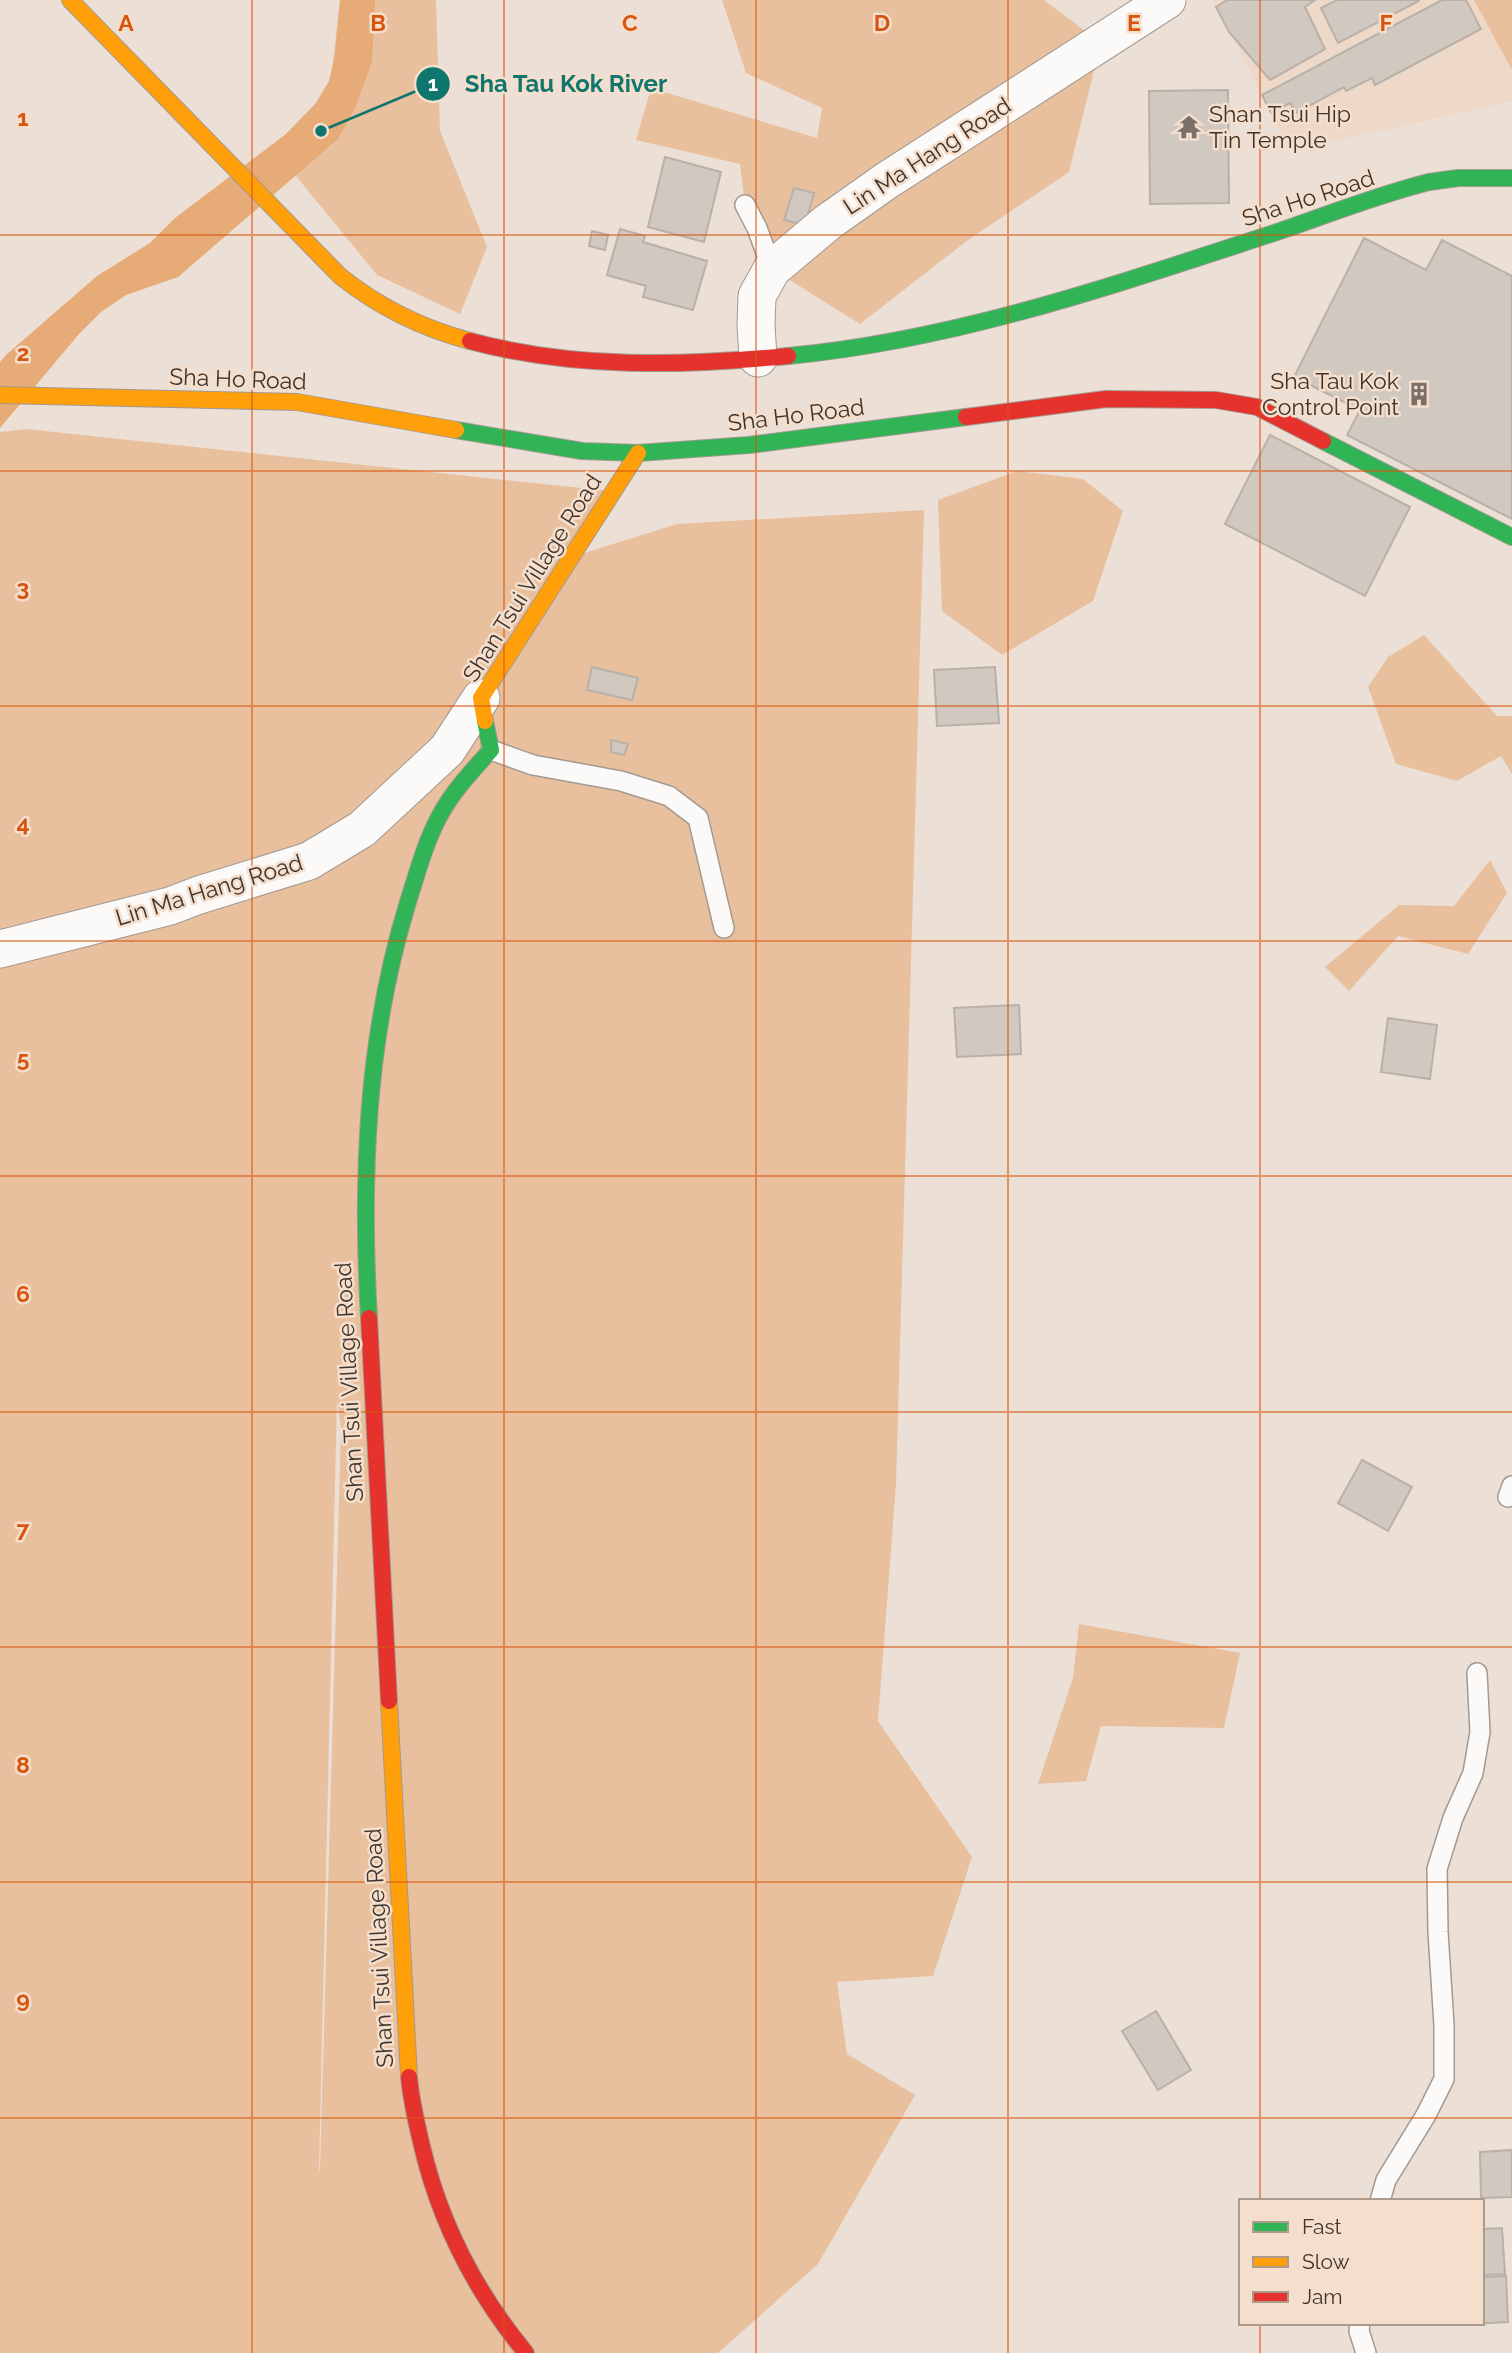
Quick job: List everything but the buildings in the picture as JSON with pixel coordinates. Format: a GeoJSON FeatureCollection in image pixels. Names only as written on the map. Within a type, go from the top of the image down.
{"type":"FeatureCollection","features":[{"type":"Feature","properties":{"kind":"main road","name":"Sha Ho Road"},"geometry":{"type":"LineString","coordinates":[[69,0],[318,254],[370,299],[397,315],[433,330],[516,352],[573,360],[630,363],[758,358],[912,336],[1017,313],[1097,290],[1437,180],[1512,178]]}},
{"type":"Feature","properties":{"kind":"main road","name":"Sha Ho Road"},"geometry":{"type":"LineString","coordinates":[[0,395],[297,402],[530,444],[638,453],[748,445],[1106,399],[1216,400],[1257,407],[1512,537]]}},
{"type":"Feature","properties":{"kind":"main road","name":"Shan Tsui Village Road"},"geometry":{"type":"LineString","coordinates":[[526,2353],[490,2308],[452,2240],[425,2165],[412,2100],[406,2040],[364,1241],[365,1161],[371,1080],[391,960],[410,895],[438,818],[451,797],[491,750],[481,698],[638,453]]}},
{"type":"Feature","properties":{"kind":"street","name":"Lin Ma Hang Road"},"geometry":{"type":"LineString","coordinates":[[758,358],[757,296],[772,269],[828,222],[886,181],[1167,0]]}},
{"type":"Feature","properties":{"kind":"street","name":"Lin Ma Hang Road"},"geometry":{"type":"LineString","coordinates":[[0,949],[170,906],[309,861],[362,829],[447,750],[481,698]]}},
{"type":"Feature","properties":{"kind":"lane"},"geometry":{"type":"LineString","coordinates":[[745,205],[772,269]]}},
{"type":"Feature","properties":{"kind":"lane"},"geometry":{"type":"LineString","coordinates":[[491,750],[533,765],[621,781],[669,796],[698,818],[724,928]]}},
{"type":"Feature","properties":{"kind":"lane"},"geometry":{"type":"LineString","coordinates":[[1381,2199],[1386,2180],[1444,2080],[1437,1869],[1453,1818],[1473,1773],[1480,1732],[1477,1672]]}},
{"type":"Feature","properties":{"kind":"lane"},"geometry":{"type":"LineString","coordinates":[[1360,2325],[1366,2353]]}},
{"type":"Feature","properties":{"kind":"shaded area"},"geometry":{"type":"Polygon","coordinates":[[[340,0],[436,0],[440,131],[487,247],[460,314],[377,275],[296,176],[331,79],[340,0]]]}},
{"type":"Feature","properties":{"kind":"shaded area"},"geometry":{"type":"Polygon","coordinates":[[[340,0],[375,0],[372,62],[355,108],[338,139],[178,277],[126,295],[101,312],[79,334],[0,428],[0,362],[6,355],[97,276],[150,243],[175,218],[286,134],[316,103],[329,81],[335,55],[340,0]]]}},
{"type":"Feature","properties":{"kind":"shaded area"},"geometry":{"type":"Polygon","coordinates":[[[722,0],[1044,0],[1101,43],[1069,172],[968,240],[860,324],[772,269],[745,205],[740,164],[636,140],[651,88],[817,138],[822,108],[746,73],[722,0]]]}},
{"type":"Feature","properties":{"kind":"shaded area"},"geometry":{"type":"Polygon","coordinates":[[[1213,0],[1512,0],[1512,101],[1291,151],[1213,0]]]}},
{"type":"Feature","properties":{"kind":"shaded area"},"geometry":{"type":"Polygon","coordinates":[[[1474,0],[1512,0],[1512,70],[1474,0]]]}},
{"type":"Feature","properties":{"kind":"shaded area"},"geometry":{"type":"Polygon","coordinates":[[[26,429],[610,491],[578,555],[677,524],[924,510],[896,1484],[878,1721],[972,1857],[933,1976],[837,1982],[847,2054],[915,2095],[818,2264],[718,2353],[0,2353],[0,432],[26,429]],[[337,1399],[320,2170],[341,1429],[337,1399]]]}},
{"type":"Feature","properties":{"kind":"shaded area"},"geometry":{"type":"Polygon","coordinates":[[[1017,471],[1083,479],[1123,511],[1093,601],[1002,655],[942,611],[938,500],[1017,471]]]}},
{"type":"Feature","properties":{"kind":"shaded area"},"geometry":{"type":"Polygon","coordinates":[[[1424,635],[1497,716],[1512,716],[1512,774],[1501,756],[1457,781],[1396,764],[1368,687],[1388,657],[1424,635]]]}},
{"type":"Feature","properties":{"kind":"shaded area"},"geometry":{"type":"Polygon","coordinates":[[[1490,860],[1507,893],[1468,954],[1398,936],[1349,991],[1325,967],[1399,905],[1454,906],[1490,860]]]}},
{"type":"Feature","properties":{"kind":"shaded area"},"geometry":{"type":"Polygon","coordinates":[[[1079,1624],[1240,1653],[1224,1728],[1101,1726],[1086,1781],[1038,1784],[1073,1678],[1079,1624]]]}},
{"type":"Feature","properties":{"kind":"traffic: fast"},"geometry":{"type":"LineString","coordinates":[[788,356],[913,337],[1036,308],[1429,182],[1458,178],[1512,178]]}},
{"type":"Feature","properties":{"kind":"traffic: fast"},"geometry":{"type":"LineString","coordinates":[[456,430],[582,451],[638,453],[749,445],[966,417]]}},
{"type":"Feature","properties":{"kind":"traffic: fast"},"geometry":{"type":"LineString","coordinates":[[1323,441],[1512,537]]}},
{"type":"Feature","properties":{"kind":"traffic: fast"},"geometry":{"type":"LineString","coordinates":[[369,1318],[367,1161],[375,1056],[383,1005],[408,902],[430,837],[450,799],[491,750],[485,721]]}},
{"type":"Feature","properties":{"kind":"traffic: slow"},"geometry":{"type":"LineString","coordinates":[[70,0],[340,276],[370,298],[402,316],[470,341]]}},
{"type":"Feature","properties":{"kind":"traffic: slow"},"geometry":{"type":"LineString","coordinates":[[0,395],[297,402],[456,430]]}},
{"type":"Feature","properties":{"kind":"traffic: slow"},"geometry":{"type":"LineString","coordinates":[[485,721],[481,698],[638,453]]}},
{"type":"Feature","properties":{"kind":"traffic: slow"},"geometry":{"type":"LineString","coordinates":[[389,1701],[409,2077]]}},
{"type":"Feature","properties":{"kind":"traffic: jam"},"geometry":{"type":"LineString","coordinates":[[470,341],[549,357],[629,363],[709,362],[788,356]]}},
{"type":"Feature","properties":{"kind":"traffic: jam"},"geometry":{"type":"LineString","coordinates":[[966,417],[1106,399],[1216,400],[1257,407],[1323,441]]}},
{"type":"Feature","properties":{"kind":"traffic: jam"},"geometry":{"type":"LineString","coordinates":[[369,1318],[389,1701]]}},
{"type":"Feature","properties":{"kind":"traffic: jam"},"geometry":{"type":"LineString","coordinates":[[409,2077],[429,2171],[448,2227],[490,2305],[526,2353]]}},
{"type":"Feature","properties":{"kind":"place","name":"Shan Tsui Hip Tin Temple"},"geometry":{"type":"Point","coordinates":[1189,127]}},
{"type":"Feature","properties":{"kind":"place","name":"Sha Tau Kok River"},"geometry":{"type":"Point","coordinates":[321,131]}},
{"type":"Feature","properties":{"kind":"place","name":"Sha Tau Kok Control Point"},"geometry":{"type":"Point","coordinates":[1419,394]}}]}
